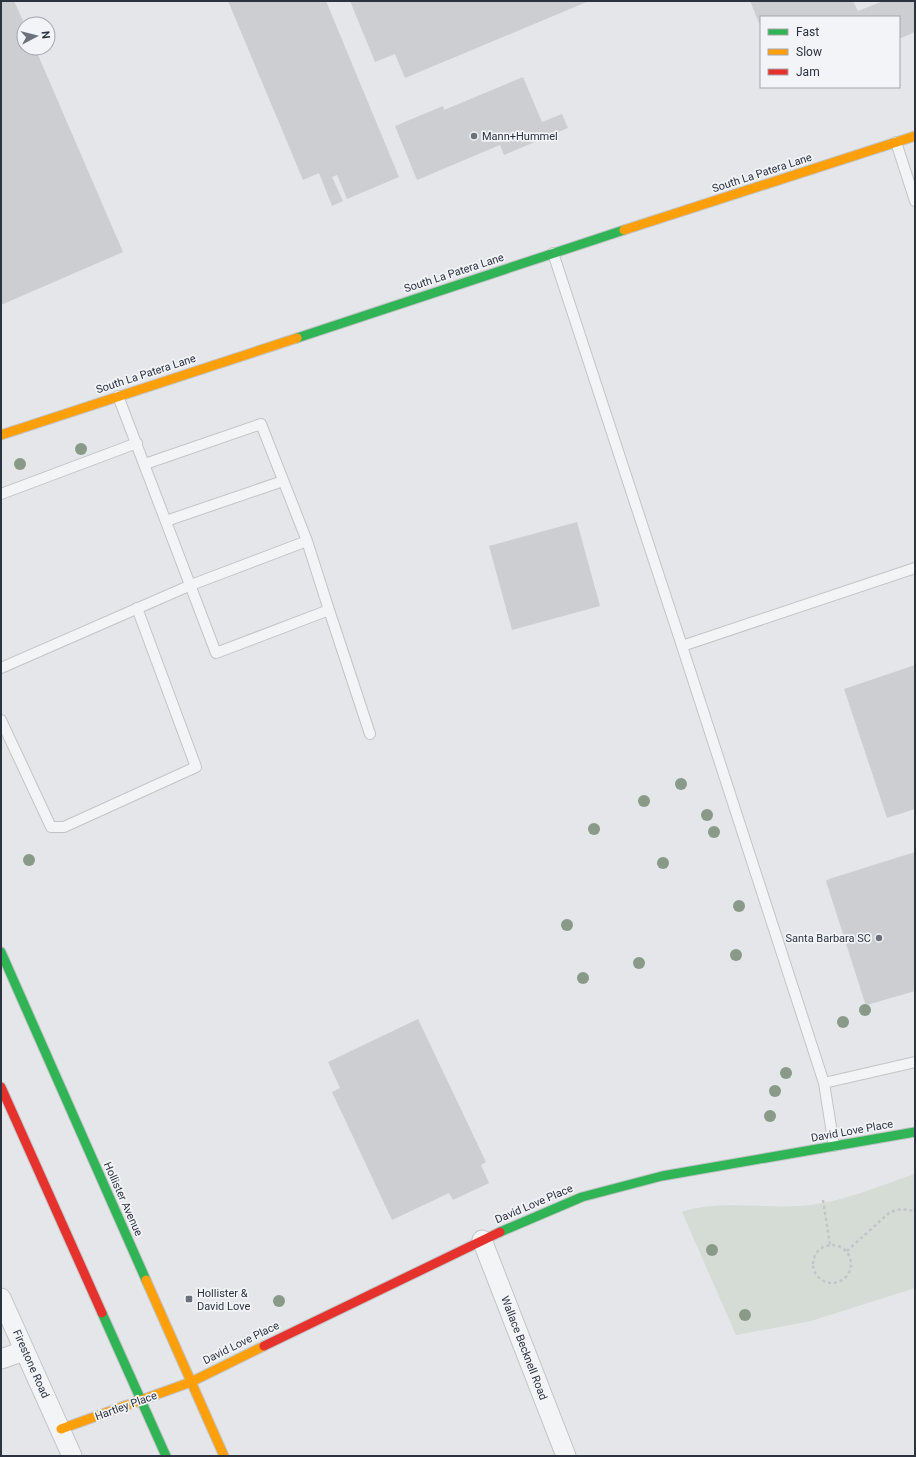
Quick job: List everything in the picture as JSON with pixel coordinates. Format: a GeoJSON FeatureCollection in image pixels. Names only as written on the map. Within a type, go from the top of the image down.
{"type":"FeatureCollection","features":[{"type":"Feature","properties":{"kind":"street","name":"South La Patera Lane"},"geometry":{"type":"LineString","coordinates":[[1,434],[915,136]]}},
{"type":"Feature","properties":{"kind":"street","name":"Hollister Avenue"},"geometry":{"type":"LineString","coordinates":[[1,952],[224,1456]]}},
{"type":"Feature","properties":{"kind":"street"},"geometry":{"type":"LineString","coordinates":[[1,1087],[166,1456]]}},
{"type":"Feature","properties":{"kind":"street","name":"David Love Place"},"geometry":{"type":"LineString","coordinates":[[191,1382],[482,1240],[546,1211],[582,1197],[623,1185],[915,1132]]}},
{"type":"Feature","properties":{"kind":"street","name":"Wallace Becknell Road"},"geometry":{"type":"LineString","coordinates":[[482,1240],[566,1456]]}},
{"type":"Feature","properties":{"kind":"street","name":"Firestone Road"},"geometry":{"type":"LineString","coordinates":[[1,1298],[72,1456]]}},
{"type":"Feature","properties":{"kind":"street"},"geometry":{"type":"LineString","coordinates":[[1,1359],[24,1350]]}},
{"type":"Feature","properties":{"kind":"street","name":"Hartley Place"},"geometry":{"type":"LineString","coordinates":[[60,1429],[191,1382]]}},
{"type":"Feature","properties":{"kind":"lane"},"geometry":{"type":"LineString","coordinates":[[896,142],[915,201]]}},
{"type":"Feature","properties":{"kind":"lane"},"geometry":{"type":"LineString","coordinates":[[553,253],[824,1083],[834,1146]]}},
{"type":"Feature","properties":{"kind":"lane"},"geometry":{"type":"LineString","coordinates":[[118,396],[216,653],[329,610]]}},
{"type":"Feature","properties":{"kind":"lane"},"geometry":{"type":"LineString","coordinates":[[145,464],[261,424],[307,541],[370,734]]}},
{"type":"Feature","properties":{"kind":"lane"},"geometry":{"type":"LineString","coordinates":[[1,494],[137,443]]}},
{"type":"Feature","properties":{"kind":"lane"},"geometry":{"type":"LineString","coordinates":[[166,521],[283,481]]}},
{"type":"Feature","properties":{"kind":"lane"},"geometry":{"type":"LineString","coordinates":[[1,668],[191,585],[307,541]]}},
{"type":"Feature","properties":{"kind":"lane"},"geometry":{"type":"LineString","coordinates":[[682,646],[915,568]]}},
{"type":"Feature","properties":{"kind":"lane"},"geometry":{"type":"LineString","coordinates":[[1,720],[50,827],[64,828],[196,767],[137,608]]}},
{"type":"Feature","properties":{"kind":"lane"},"geometry":{"type":"LineString","coordinates":[[824,1083],[915,1062]]}},
{"type":"Feature","properties":{"kind":"path"},"geometry":{"type":"LineString","coordinates":[[822,1200],[830,1245]]}},
{"type":"Feature","properties":{"kind":"path"},"geometry":{"type":"LineString","coordinates":[[847,1251],[890,1212],[901,1209],[915,1211]]}},
{"type":"Feature","properties":{"kind":"path"},"geometry":{"type":"LineString","coordinates":[[830,1245],[837,1245],[847,1251],[852,1260],[851,1270],[847,1278],[839,1283],[829,1284],[820,1280],[815,1273],[813,1264],[815,1255],[821,1248],[830,1245]]}},
{"type":"Feature","properties":{"kind":"shaded area"},"geometry":{"type":"Polygon","coordinates":[[[915,1174],[915,1288],[811,1321],[736,1335],[682,1212],[713,1206],[794,1206],[823,1203],[863,1192],[915,1174]]]}},
{"type":"Feature","properties":{"kind":"building"},"geometry":{"type":"Polygon","coordinates":[[[1,1],[14,1],[21,16],[16,16],[16,56],[38,56],[123,252],[1,305],[1,1]]]}},
{"type":"Feature","properties":{"kind":"building"},"geometry":{"type":"Polygon","coordinates":[[[228,1],[326,1],[399,177],[347,199],[337,175],[332,177],[343,201],[332,206],[319,173],[303,180],[228,1]]]}},
{"type":"Feature","properties":{"kind":"building"},"geometry":{"type":"Polygon","coordinates":[[[350,1],[589,1],[405,78],[395,54],[375,62],[350,1]]]}},
{"type":"Feature","properties":{"kind":"building"},"geometry":{"type":"Polygon","coordinates":[[[750,1],[853,1],[858,11],[883,1],[915,1],[915,32],[900,39],[900,16],[760,16],[759,23],[750,1]]]}},
{"type":"Feature","properties":{"kind":"building"},"geometry":{"type":"Polygon","coordinates":[[[523,77],[542,122],[562,114],[568,128],[504,155],[500,145],[417,180],[395,126],[443,106],[444,110],[523,77]]]}},
{"type":"Feature","properties":{"kind":"building"},"geometry":{"type":"Polygon","coordinates":[[[577,522],[600,606],[512,630],[489,546],[577,522]]]}},
{"type":"Feature","properties":{"kind":"building"},"geometry":{"type":"Polygon","coordinates":[[[915,665],[915,809],[887,818],[844,689],[915,665]]]}},
{"type":"Feature","properties":{"kind":"building","name":"Santa Barbara SC"},"geometry":{"type":"Polygon","coordinates":[[[915,852],[915,991],[867,1005],[865,1003],[826,881],[915,852]]]}},
{"type":"Feature","properties":{"kind":"building"},"geometry":{"type":"Polygon","coordinates":[[[418,1019],[486,1162],[481,1165],[489,1183],[453,1200],[449,1193],[392,1220],[332,1092],[340,1088],[328,1062],[418,1019]]]}},
{"type":"Feature","properties":{"kind":"traffic: fast"},"geometry":{"type":"LineString","coordinates":[[297,338],[624,230]]}},
{"type":"Feature","properties":{"kind":"traffic: fast"},"geometry":{"type":"LineString","coordinates":[[1,952],[146,1280]]}},
{"type":"Feature","properties":{"kind":"traffic: fast"},"geometry":{"type":"LineString","coordinates":[[500,1232],[582,1197],[662,1176],[915,1132]]}},
{"type":"Feature","properties":{"kind":"traffic: fast"},"geometry":{"type":"LineString","coordinates":[[102,1313],[166,1456]]}},
{"type":"Feature","properties":{"kind":"traffic: slow"},"geometry":{"type":"LineString","coordinates":[[624,230],[915,136]]}},
{"type":"Feature","properties":{"kind":"traffic: slow"},"geometry":{"type":"LineString","coordinates":[[1,435],[297,338]]}},
{"type":"Feature","properties":{"kind":"traffic: slow"},"geometry":{"type":"LineString","coordinates":[[146,1280],[224,1456]]}},
{"type":"Feature","properties":{"kind":"traffic: slow"},"geometry":{"type":"LineString","coordinates":[[61,1429],[191,1382],[264,1346]]}},
{"type":"Feature","properties":{"kind":"traffic: jam"},"geometry":{"type":"LineString","coordinates":[[1,1087],[102,1313]]}},
{"type":"Feature","properties":{"kind":"traffic: jam"},"geometry":{"type":"LineString","coordinates":[[264,1346],[500,1232]]}},
{"type":"Feature","properties":{"kind":"place","name":"Mann+Hummel"},"geometry":{"type":"Point","coordinates":[474,136]}},
{"type":"Feature","properties":{"kind":"place","name":"Santa Barbara SC"},"geometry":{"type":"Point","coordinates":[879,938]}},
{"type":"Feature","properties":{"kind":"place","name":"Hollister & David Love"},"geometry":{"type":"Point","coordinates":[189,1299]}}]}
